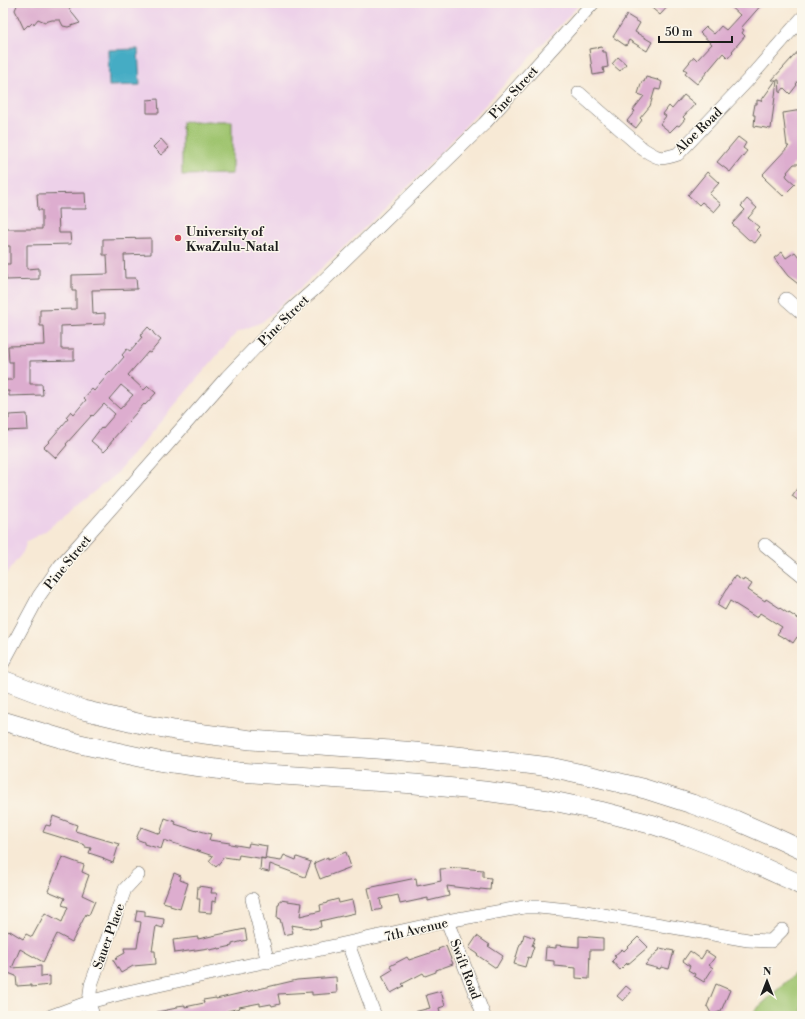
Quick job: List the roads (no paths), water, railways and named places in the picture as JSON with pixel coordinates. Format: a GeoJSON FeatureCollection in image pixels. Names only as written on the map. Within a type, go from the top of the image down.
{"type":"FeatureCollection","features":[{"type":"Feature","properties":{"kind":"highway"},"geometry":{"type":"LineString","coordinates":[[3,680],[83,710],[174,730],[251,740],[404,751],[550,767],[645,789],[692,804],[774,836],[802,850]]}},
{"type":"Feature","properties":{"kind":"highway"},"geometry":{"type":"LineString","coordinates":[[3,721],[80,744],[158,761],[238,772],[414,784],[484,791],[548,800],[600,811],[654,825],[687,836],[729,852],[802,886]]}},
{"type":"Feature","properties":{"kind":"street","name":"Pine Street"},"geometry":{"type":"LineString","coordinates":[[3,663],[39,596],[60,566],[227,377],[291,310],[324,281],[484,124],[593,3]]}},
{"type":"Feature","properties":{"kind":"street","name":"Aloe Road"},"geometry":{"type":"LineString","coordinates":[[579,93],[643,149],[661,158],[678,154],[747,81],[802,18]]}},
{"type":"Feature","properties":{"kind":"street"},"geometry":{"type":"LineString","coordinates":[[786,299],[802,313]]}},
{"type":"Feature","properties":{"kind":"street"},"geometry":{"type":"LineString","coordinates":[[765,546],[802,575]]}},
{"type":"Feature","properties":{"kind":"street","name":"Sauer Place"},"geometry":{"type":"LineString","coordinates":[[89,1002],[91,985],[125,889],[138,875]]}},
{"type":"Feature","properties":{"kind":"street"},"geometry":{"type":"LineString","coordinates":[[252,899],[268,962]]}},
{"type":"Feature","properties":{"kind":"street","name":"7th Avenue"},"geometry":{"type":"LineString","coordinates":[[51,1016],[89,1002],[447,922],[524,907],[580,911],[748,940],[771,941],[782,930]]}},
{"type":"Feature","properties":{"kind":"street","name":"Swift Road"},"geometry":{"type":"LineString","coordinates":[[447,922],[484,1016]]}},
{"type":"Feature","properties":{"kind":"street"},"geometry":{"type":"LineString","coordinates":[[348,944],[375,1016]]}},
{"type":"Feature","properties":{"kind":"street"},"geometry":{"type":"LineString","coordinates":[[89,1002],[93,1016]]}},
{"type":"Feature","properties":{"kind":"water"},"geometry":{"type":"Polygon","coordinates":[[[138,49],[140,85],[109,86],[108,50],[138,49]]]}},
{"type":"Feature","properties":{"kind":"place","name":"University of KwaZulu-Natal"},"geometry":{"type":"Point","coordinates":[178,238]}}]}
